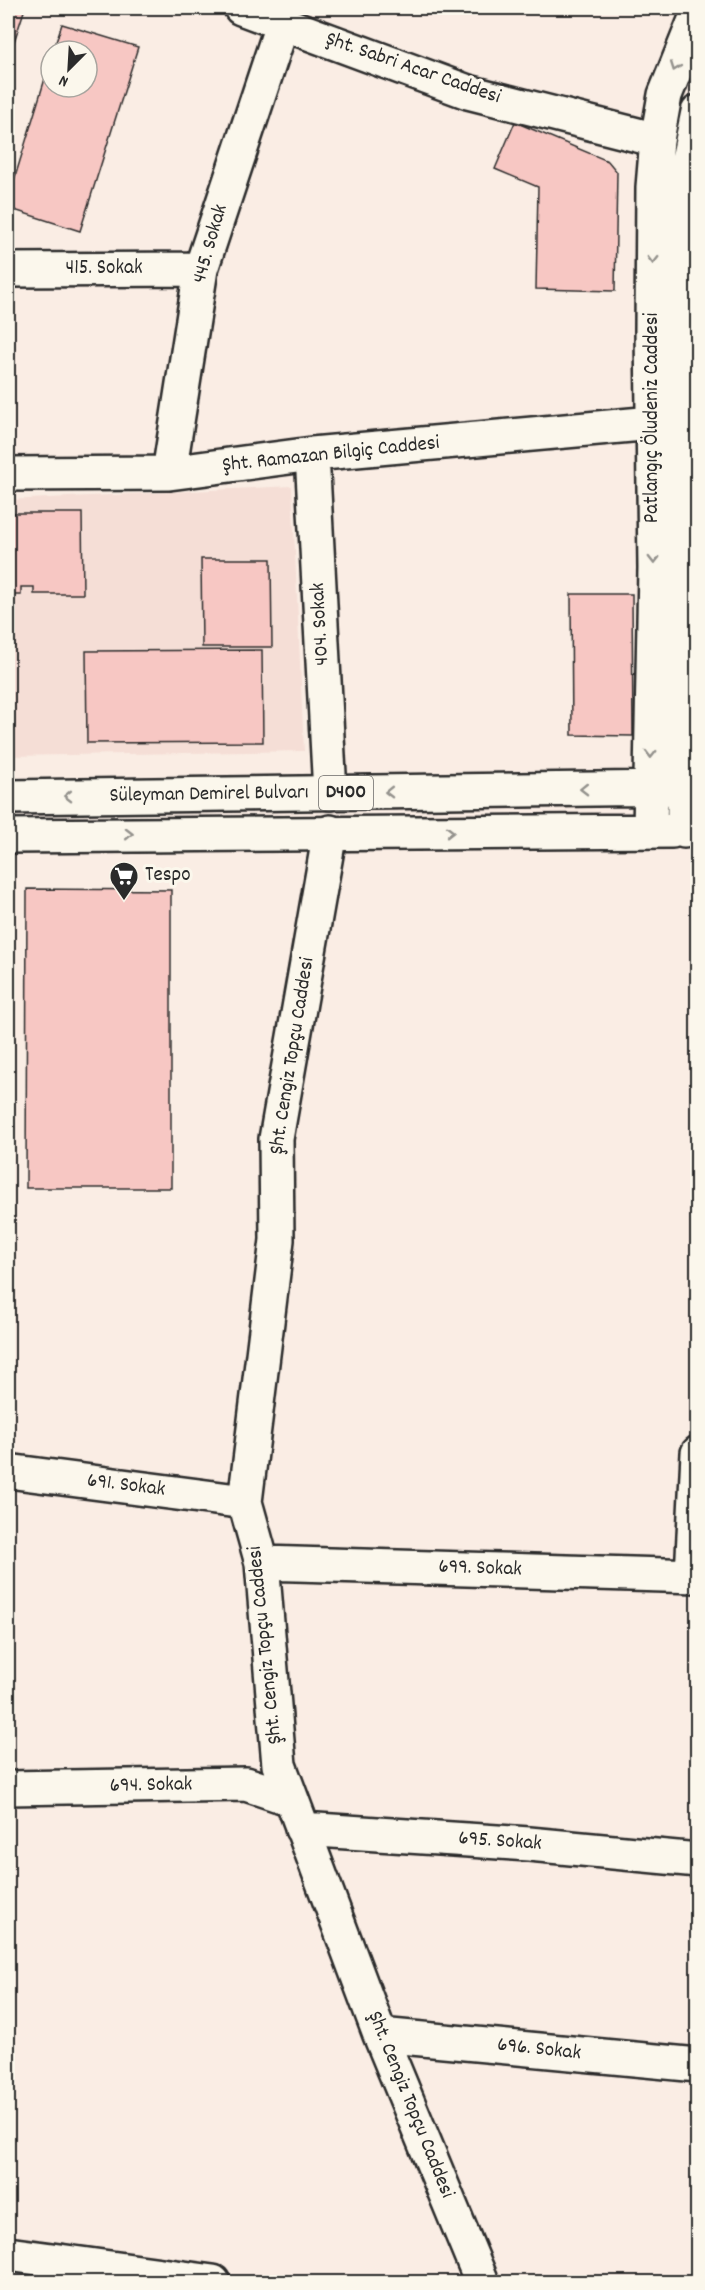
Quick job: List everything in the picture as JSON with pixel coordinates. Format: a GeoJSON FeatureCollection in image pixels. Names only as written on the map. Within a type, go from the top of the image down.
{"type":"FeatureCollection","features":[{"type":"Feature","properties":{"kind":"street","name":"Şht. Sabri Acar Caddesi"},"geometry":{"type":"LineString","coordinates":[[241,8],[468,92],[657,140]]}},
{"type":"Feature","properties":{"kind":"street","name":"Patlangıç Öludeniz Caddesi"},"geometry":{"type":"LineString","coordinates":[[691,831],[678,423],[653,187],[657,140],[665,95],[698,13]]}},
{"type":"Feature","properties":{"kind":"street","name":"445. Sokak"},"geometry":{"type":"LineString","coordinates":[[169,473],[201,268],[283,22]]}},
{"type":"Feature","properties":{"kind":"street","name":"Patlangıç Öludeniz Caddesi"},"geometry":{"type":"LineString","coordinates":[[650,831],[655,568],[678,423],[690,311],[686,171],[698,112]]}},
{"type":"Feature","properties":{"kind":"street","name":"415. Sokak"},"geometry":{"type":"LineString","coordinates":[[8,270],[201,268]]}},
{"type":"Feature","properties":{"kind":"street","name":"Şht. Ramazan Bilgiç Caddesi"},"geometry":{"type":"LineString","coordinates":[[8,474],[169,473],[312,454],[678,423]]}},
{"type":"Feature","properties":{"kind":"street","name":"404. Sokak"},"geometry":{"type":"LineString","coordinates":[[312,454],[330,793]]}},
{"type":"Feature","properties":{"kind":"street","name":"Süleyman Demirel Bulvarı"},"geometry":{"type":"LineString","coordinates":[[8,797],[691,787]]}},
{"type":"Feature","properties":{"kind":"street","name":"Süleyman Demirel Bulvarı"},"geometry":{"type":"LineString","coordinates":[[8,836],[691,831]]}},
{"type":"Feature","properties":{"kind":"street","name":"Şht. Cengiz Topçu Caddesi"},"geometry":{"type":"LineString","coordinates":[[330,832],[276,1139],[277,1240],[245,1502],[262,1563],[279,1765],[380,2035],[482,2283]]}},
{"type":"Feature","properties":{"kind":"street"},"geometry":{"type":"LineString","coordinates":[[695,1576],[698,1453]]}},
{"type":"Feature","properties":{"kind":"street","name":"691. Sokak"},"geometry":{"type":"LineString","coordinates":[[8,1471],[245,1502]]}},
{"type":"Feature","properties":{"kind":"street","name":"699. Sokak"},"geometry":{"type":"LineString","coordinates":[[262,1563],[695,1576]]}},
{"type":"Feature","properties":{"kind":"street","name":"694. Sokak"},"geometry":{"type":"LineString","coordinates":[[8,1788],[246,1785],[297,1814]]}},
{"type":"Feature","properties":{"kind":"street","name":"695. Sokak"},"geometry":{"type":"LineString","coordinates":[[297,1814],[529,1844],[698,1860]]}},
{"type":"Feature","properties":{"kind":"street","name":"696. Sokak"},"geometry":{"type":"LineString","coordinates":[[380,2035],[698,2065]]}},
{"type":"Feature","properties":{"kind":"street"},"geometry":{"type":"LineString","coordinates":[[8,2254],[213,2283]]}},
{"type":"Feature","properties":{"kind":"shaded area"},"geometry":{"type":"Polygon","coordinates":[[[292,486],[304,751],[8,756],[8,500],[292,486]]]}},
{"type":"Feature","properties":{"kind":"building"},"geometry":{"type":"Polygon","coordinates":[[[8,8],[25,8],[11,51],[8,50],[8,8]]]}},
{"type":"Feature","properties":{"kind":"building"},"geometry":{"type":"Polygon","coordinates":[[[62,24],[138,47],[80,231],[8,208],[8,200],[39,98],[99,99],[99,39],[57,39],[62,24]]]}},
{"type":"Feature","properties":{"kind":"building"},"geometry":{"type":"Polygon","coordinates":[[[515,122],[608,161],[617,172],[615,291],[536,289],[538,187],[495,169],[515,122]]]}},
{"type":"Feature","properties":{"kind":"building"},"geometry":{"type":"Polygon","coordinates":[[[8,513],[82,513],[83,594],[34,594],[34,587],[21,587],[21,595],[8,595],[8,513]]]}},
{"type":"Feature","properties":{"kind":"building"},"geometry":{"type":"Polygon","coordinates":[[[201,559],[271,559],[272,647],[202,647],[201,559]]]}},
{"type":"Feature","properties":{"kind":"building"},"geometry":{"type":"Polygon","coordinates":[[[571,594],[632,594],[633,736],[572,735],[571,594]]]}},
{"type":"Feature","properties":{"kind":"building"},"geometry":{"type":"Polygon","coordinates":[[[262,650],[263,742],[87,743],[86,651],[262,650]]]}},
{"type":"Feature","properties":{"kind":"building"},"geometry":{"type":"Polygon","coordinates":[[[27,889],[171,890],[171,1188],[26,1188],[27,889]]]}},
{"type":"Feature","properties":{"kind":"place","name":"Tespo"},"geometry":{"type":"Point","coordinates":[124,902]}}]}
